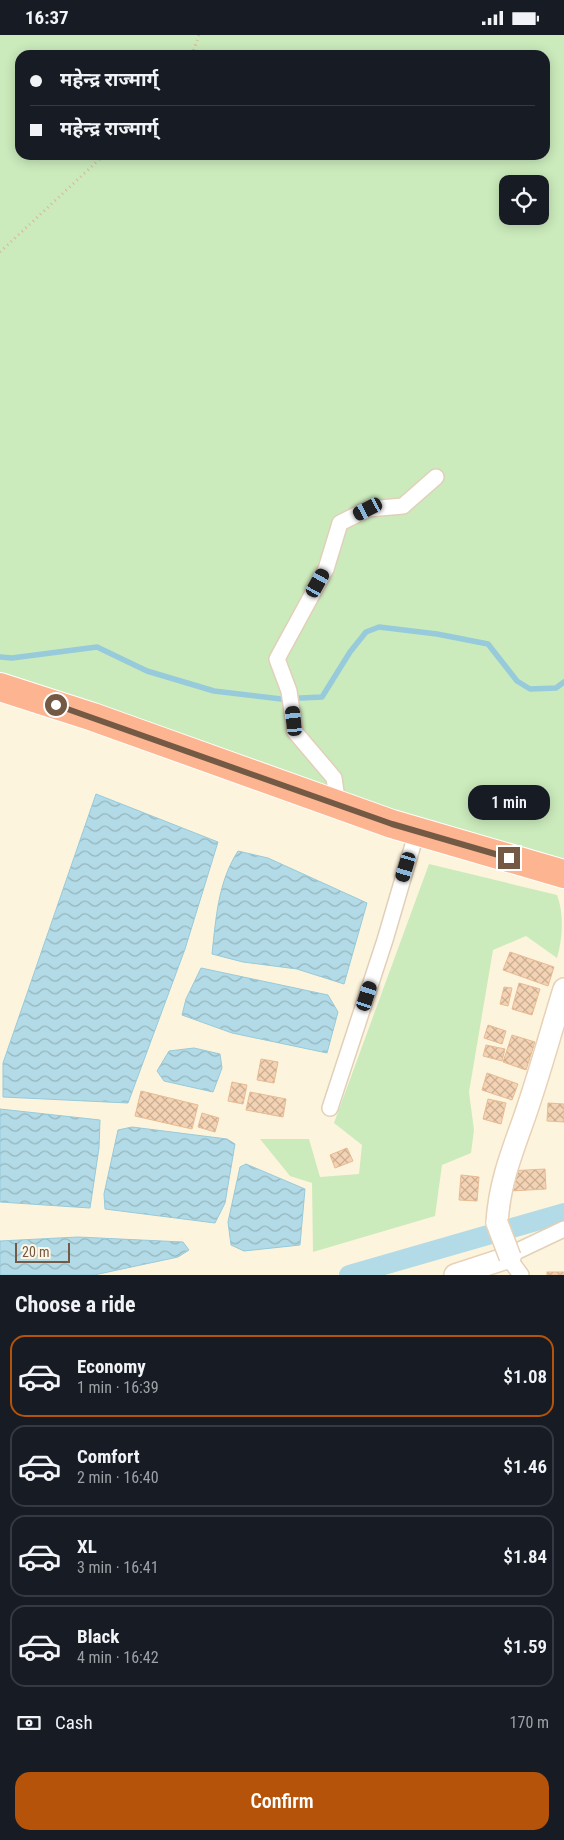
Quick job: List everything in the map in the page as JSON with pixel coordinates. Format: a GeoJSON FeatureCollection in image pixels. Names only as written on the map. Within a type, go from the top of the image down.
{"type":"FeatureCollection","features":[{"type":"Feature","properties":{"kind":"highway"},"geometry":{"type":"LineString","coordinates":[[0,687],[93,717],[338,805],[417,831],[564,874]]}},
{"type":"Feature","properties":{"kind":"street"},"geometry":{"type":"LineString","coordinates":[[338,805],[334,778],[295,732],[289,691],[277,659],[326,569],[340,523],[368,509],[403,506],[436,477]]}},
{"type":"Feature","properties":{"kind":"street"},"geometry":{"type":"LineString","coordinates":[[330,1108],[385,939],[417,831]]}},
{"type":"Feature","properties":{"kind":"street"},"geometry":{"type":"LineString","coordinates":[[521,1275],[509,1256],[497,1223],[498,1200],[508,1161],[522,1124],[564,989]]}},
{"type":"Feature","properties":{"kind":"street"},"geometry":{"type":"LineString","coordinates":[[455,1275],[509,1256],[564,1229]]}},
{"type":"Feature","properties":{"kind":"path"},"geometry":{"type":"LineString","coordinates":[[194,50],[199,35]]}},
{"type":"Feature","properties":{"kind":"path"},"geometry":{"type":"LineString","coordinates":[[0,252],[99,160]]}},
{"type":"Feature","properties":{"kind":"green space"},"geometry":{"type":"Polygon","coordinates":[[[0,35],[564,35],[564,859],[441,825],[0,680],[0,35]]]}},
{"type":"Feature","properties":{"kind":"green space"},"geometry":{"type":"Polygon","coordinates":[[[429,864],[557,895],[561,909],[562,925],[561,942],[557,958],[526,936],[493,950],[469,1092],[474,1130],[471,1153],[442,1165],[435,1216],[313,1252],[312,1183],[290,1176],[260,1139],[309,1139],[320,1177],[359,1174],[362,1145],[334,1123],[429,864]]]}},
{"type":"Feature","properties":{"kind":"water"},"geometry":{"type":"Polygon","coordinates":[[[96,794],[218,842],[185,949],[128,1103],[3,1097],[3,1063],[96,794]]]}},
{"type":"Feature","properties":{"kind":"water"},"geometry":{"type":"Polygon","coordinates":[[[238,851],[268,858],[367,903],[344,984],[297,969],[243,962],[212,954],[222,888],[231,863],[238,851]]]}},
{"type":"Feature","properties":{"kind":"water"},"geometry":{"type":"Polygon","coordinates":[[[201,968],[328,995],[338,1012],[327,1053],[232,1033],[182,1015],[186,999],[201,968]]]}},
{"type":"Feature","properties":{"kind":"water"},"geometry":{"type":"Polygon","coordinates":[[[194,1048],[220,1054],[222,1068],[213,1092],[164,1081],[157,1071],[169,1051],[194,1048]]]}},
{"type":"Feature","properties":{"kind":"water"},"geometry":{"type":"Polygon","coordinates":[[[0,1109],[100,1120],[99,1148],[90,1208],[0,1202],[0,1109]]]}},
{"type":"Feature","properties":{"kind":"water"},"geometry":{"type":"Polygon","coordinates":[[[132,1127],[227,1139],[235,1144],[225,1203],[215,1223],[105,1209],[104,1194],[118,1130],[132,1127]]]}},
{"type":"Feature","properties":{"kind":"water"},"geometry":{"type":"Polygon","coordinates":[[[246,1164],[305,1189],[300,1245],[244,1251],[231,1245],[228,1222],[240,1167],[246,1164]]]}},
{"type":"Feature","properties":{"kind":"water"},"geometry":{"type":"Polygon","coordinates":[[[78,1237],[183,1242],[189,1250],[178,1257],[94,1275],[0,1275],[0,1241],[78,1237]]]}},
{"type":"Feature","properties":{"kind":"building"},"geometry":{"type":"Polygon","coordinates":[[[510,952],[554,967],[548,986],[503,970],[510,952]]]}},
{"type":"Feature","properties":{"kind":"building"},"geometry":{"type":"Polygon","coordinates":[[[519,983],[540,989],[532,1015],[512,1009],[519,983]]]}},
{"type":"Feature","properties":{"kind":"building"},"geometry":{"type":"Polygon","coordinates":[[[504,987],[512,988],[508,1006],[500,1004],[504,987]]]}},
{"type":"Feature","properties":{"kind":"building"},"geometry":{"type":"Polygon","coordinates":[[[488,1025],[506,1031],[502,1044],[484,1038],[488,1025]]]}},
{"type":"Feature","properties":{"kind":"building"},"geometry":{"type":"Polygon","coordinates":[[[512,1035],[535,1042],[526,1070],[503,1062],[512,1035]]]}},
{"type":"Feature","properties":{"kind":"building"},"geometry":{"type":"Polygon","coordinates":[[[486,1045],[505,1049],[502,1061],[483,1056],[486,1045]]]}},
{"type":"Feature","properties":{"kind":"building"},"geometry":{"type":"Polygon","coordinates":[[[261,1059],[278,1062],[274,1083],[257,1080],[261,1059]]]}},
{"type":"Feature","properties":{"kind":"building"},"geometry":{"type":"Polygon","coordinates":[[[487,1073],[518,1084],[512,1100],[482,1090],[487,1073]]]}},
{"type":"Feature","properties":{"kind":"building"},"geometry":{"type":"Polygon","coordinates":[[[232,1082],[247,1085],[243,1104],[228,1101],[232,1082]]]}},
{"type":"Feature","properties":{"kind":"building"},"geometry":{"type":"Polygon","coordinates":[[[141,1091],[198,1105],[192,1129],[135,1116],[141,1091]]]}},
{"type":"Feature","properties":{"kind":"building"},"geometry":{"type":"Polygon","coordinates":[[[250,1092],[286,1099],[283,1117],[246,1110],[250,1092]]]}},
{"type":"Feature","properties":{"kind":"building"},"geometry":{"type":"Polygon","coordinates":[[[488,1099],[506,1103],[501,1124],[483,1119],[488,1099]]]}},
{"type":"Feature","properties":{"kind":"building"},"geometry":{"type":"Polygon","coordinates":[[[548,1103],[564,1104],[564,1122],[547,1121],[548,1103]]]}},
{"type":"Feature","properties":{"kind":"building"},"geometry":{"type":"Polygon","coordinates":[[[202,1113],[219,1118],[215,1132],[198,1127],[202,1113]]]}},
{"type":"Feature","properties":{"kind":"building"},"geometry":{"type":"Polygon","coordinates":[[[347,1148],[353,1161],[335,1168],[330,1155],[347,1148]]]}},
{"type":"Feature","properties":{"kind":"building"},"geometry":{"type":"Polygon","coordinates":[[[545,1169],[546,1189],[510,1191],[509,1171],[545,1169]]]}},
{"type":"Feature","properties":{"kind":"building"},"geometry":{"type":"Polygon","coordinates":[[[461,1175],[479,1177],[477,1201],[459,1200],[461,1175]]]}},
{"type":"Feature","properties":{"kind":"building"},"geometry":{"type":"Polygon","coordinates":[[[547,1272],[564,1272],[564,1275],[547,1275],[547,1272]]]}},
{"type":"Feature","properties":{"kind":"waterway"},"geometry":{"type":"LineString","coordinates":[[0,657],[12,658],[97,647],[147,671],[214,691],[281,699],[322,697],[350,652],[366,632],[379,627],[437,634],[488,644],[517,681],[530,689],[556,688],[564,682]]}},
{"type":"Feature","properties":{"kind":"waterway"},"geometry":{"type":"LineString","coordinates":[[349,1275],[564,1213]]}},
{"type":"Feature","properties":{"kind":"route"},"geometry":{"type":"LineString","coordinates":[[56,705],[392,824],[509,858]]}}]}
